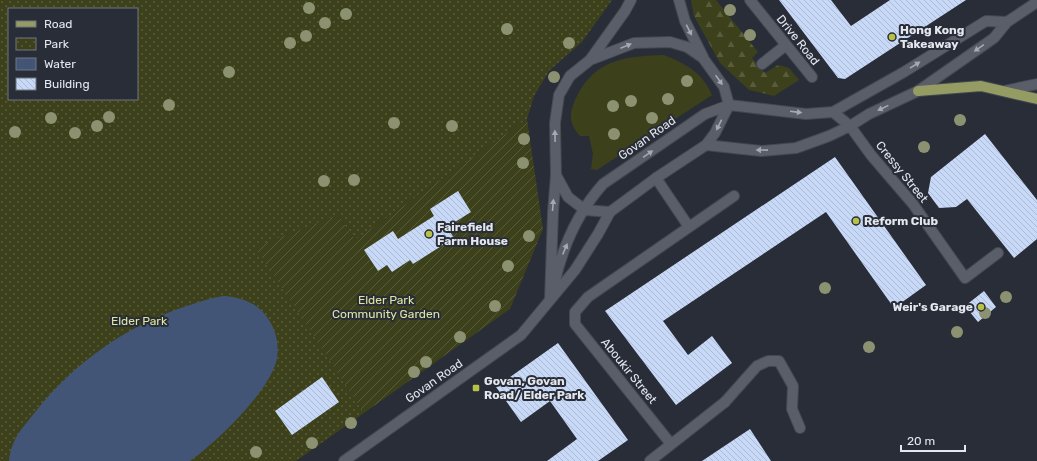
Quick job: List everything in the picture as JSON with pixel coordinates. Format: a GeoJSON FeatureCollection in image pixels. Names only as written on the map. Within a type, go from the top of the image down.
{"type":"FeatureCollection","features":[{"type":"Feature","properties":{"kind":"main road"},"geometry":{"type":"LineString","coordinates":[[918,91],[981,86],[1037,99]]}},
{"type":"Feature","properties":{"kind":"street"},"geometry":{"type":"LineString","coordinates":[[550,300],[553,212],[556,175],[555,123],[559,95],[570,76],[590,60],[626,11],[631,0]]}},
{"type":"Feature","properties":{"kind":"street"},"geometry":{"type":"LineString","coordinates":[[556,175],[568,197],[585,210],[610,212],[656,178],[706,145],[715,133],[730,105],[724,87],[703,58],[685,22],[680,0]]}},
{"type":"Feature","properties":{"kind":"street","name":"Drive Road"},"geometry":{"type":"LineString","coordinates":[[750,0],[812,77]]}},
{"type":"Feature","properties":{"kind":"street"},"geometry":{"type":"LineString","coordinates":[[706,145],[761,151],[796,148],[829,136],[850,126],[869,114],[918,91],[994,38],[1007,22],[1037,2]]}},
{"type":"Feature","properties":{"kind":"street","name":"Govan Road"},"geometry":{"type":"LineString","coordinates":[[550,300],[560,262],[576,223],[596,192],[603,184],[705,114],[730,105],[806,114],[833,112],[904,72],[986,21],[1007,22]]}},
{"type":"Feature","properties":{"kind":"street"},"geometry":{"type":"LineString","coordinates":[[590,60],[634,43],[670,42],[688,47],[703,58]]}},
{"type":"Feature","properties":{"kind":"street"},"geometry":{"type":"LineString","coordinates":[[762,64],[786,45]]}},
{"type":"Feature","properties":{"kind":"street"},"geometry":{"type":"LineString","coordinates":[[1004,91],[1037,84]]}},
{"type":"Feature","properties":{"kind":"street"},"geometry":{"type":"LineString","coordinates":[[833,112],[850,126]]}},
{"type":"Feature","properties":{"kind":"street","name":"Cressy Street"},"geometry":{"type":"LineString","coordinates":[[850,126],[871,155],[913,204],[965,278],[998,253]]}},
{"type":"Feature","properties":{"kind":"street"},"geometry":{"type":"LineString","coordinates":[[656,178],[689,227],[734,196]]}},
{"type":"Feature","properties":{"kind":"street","name":"Govan Road"},"geometry":{"type":"LineString","coordinates":[[344,461],[521,335],[575,270],[610,212]]}},
{"type":"Feature","properties":{"kind":"street","name":"Aboukir Street"},"geometry":{"type":"LineString","coordinates":[[671,444],[575,324],[575,312],[588,297],[689,227]]}},
{"type":"Feature","properties":{"kind":"street"},"geometry":{"type":"LineString","coordinates":[[650,461],[725,402],[757,366],[768,360],[779,361],[793,386],[792,409],[800,428]]}},
{"type":"Feature","properties":{"kind":"green space","name":"Elder Park"},"geometry":{"type":"Polygon","coordinates":[[[0,0],[612,0],[582,42],[549,71],[534,96],[527,119],[355,240],[338,215],[256,247],[364,413],[296,461],[0,461],[0,0]]]}},
{"type":"Feature","properties":{"kind":"green space"},"geometry":{"type":"Polygon","coordinates":[[[691,0],[716,0],[758,52],[752,58],[765,73],[778,65],[789,68],[799,80],[774,96],[749,90],[720,63],[694,16],[691,0]]]}},
{"type":"Feature","properties":{"kind":"green space"},"geometry":{"type":"Polygon","coordinates":[[[664,55],[686,66],[698,75],[708,87],[712,95],[597,170],[591,169],[593,154],[589,136],[580,136],[573,127],[571,120],[574,102],[584,84],[593,74],[613,62],[637,57],[664,55]]]}},
{"type":"Feature","properties":{"kind":"green space","name":"Elder Park Community Garden"},"geometry":{"type":"Polygon","coordinates":[[[527,119],[543,229],[510,309],[364,413],[255,247],[338,215],[355,240],[527,119]]]}},
{"type":"Feature","properties":{"kind":"water"},"geometry":{"type":"Polygon","coordinates":[[[225,296],[245,300],[256,306],[265,314],[275,333],[278,348],[277,358],[273,371],[265,385],[254,399],[228,429],[201,453],[190,461],[9,461],[15,439],[22,428],[68,376],[86,360],[105,346],[146,323],[190,305],[212,298],[225,296]]]}},
{"type":"Feature","properties":{"kind":"building"},"geometry":{"type":"Polygon","coordinates":[[[779,0],[831,0],[851,26],[890,0],[966,0],[845,79],[838,78],[779,0]]]}},
{"type":"Feature","properties":{"kind":"building"},"geometry":{"type":"Polygon","coordinates":[[[985,134],[1037,200],[1037,239],[1014,258],[967,199],[956,207],[939,208],[928,193],[931,177],[985,134]]]}},
{"type":"Feature","properties":{"kind":"building"},"geometry":{"type":"Polygon","coordinates":[[[835,157],[926,285],[894,308],[826,212],[663,321],[688,355],[712,336],[732,363],[676,405],[605,311],[835,157]]]}},
{"type":"Feature","properties":{"kind":"building","name":"Fairefield Farm House"},"geometry":{"type":"Polygon","coordinates":[[[458,191],[471,212],[447,227],[454,238],[413,264],[410,260],[392,272],[387,265],[378,271],[364,250],[393,231],[398,239],[434,216],[430,209],[458,191]]]}},
{"type":"Feature","properties":{"kind":"building","name":"Weir's Garage"},"geometry":{"type":"Polygon","coordinates":[[[984,291],[996,307],[978,322],[965,306],[984,291]]]}},
{"type":"Feature","properties":{"kind":"building"},"geometry":{"type":"Polygon","coordinates":[[[558,343],[628,440],[598,461],[547,461],[577,439],[550,401],[521,422],[496,387],[558,343]]]}},
{"type":"Feature","properties":{"kind":"building"},"geometry":{"type":"Polygon","coordinates":[[[322,377],[339,402],[292,435],[275,411],[322,377]]]}},
{"type":"Feature","properties":{"kind":"building"},"geometry":{"type":"Polygon","coordinates":[[[750,429],[771,461],[702,461],[750,429]]]}},
{"type":"Feature","properties":{"kind":"place","name":"Hong Kong Takeaway"},"geometry":{"type":"Point","coordinates":[892,37]}},
{"type":"Feature","properties":{"kind":"place","name":"Reform Club"},"geometry":{"type":"Point","coordinates":[856,221]}},
{"type":"Feature","properties":{"kind":"place","name":"Fairefield Farm House"},"geometry":{"type":"Point","coordinates":[429,234]}},
{"type":"Feature","properties":{"kind":"place","name":"Weir's Garage"},"geometry":{"type":"Point","coordinates":[981,307]}},
{"type":"Feature","properties":{"kind":"place","name":"Govan, Govan Road/ Elder Park"},"geometry":{"type":"Point","coordinates":[476,388]}}]}
